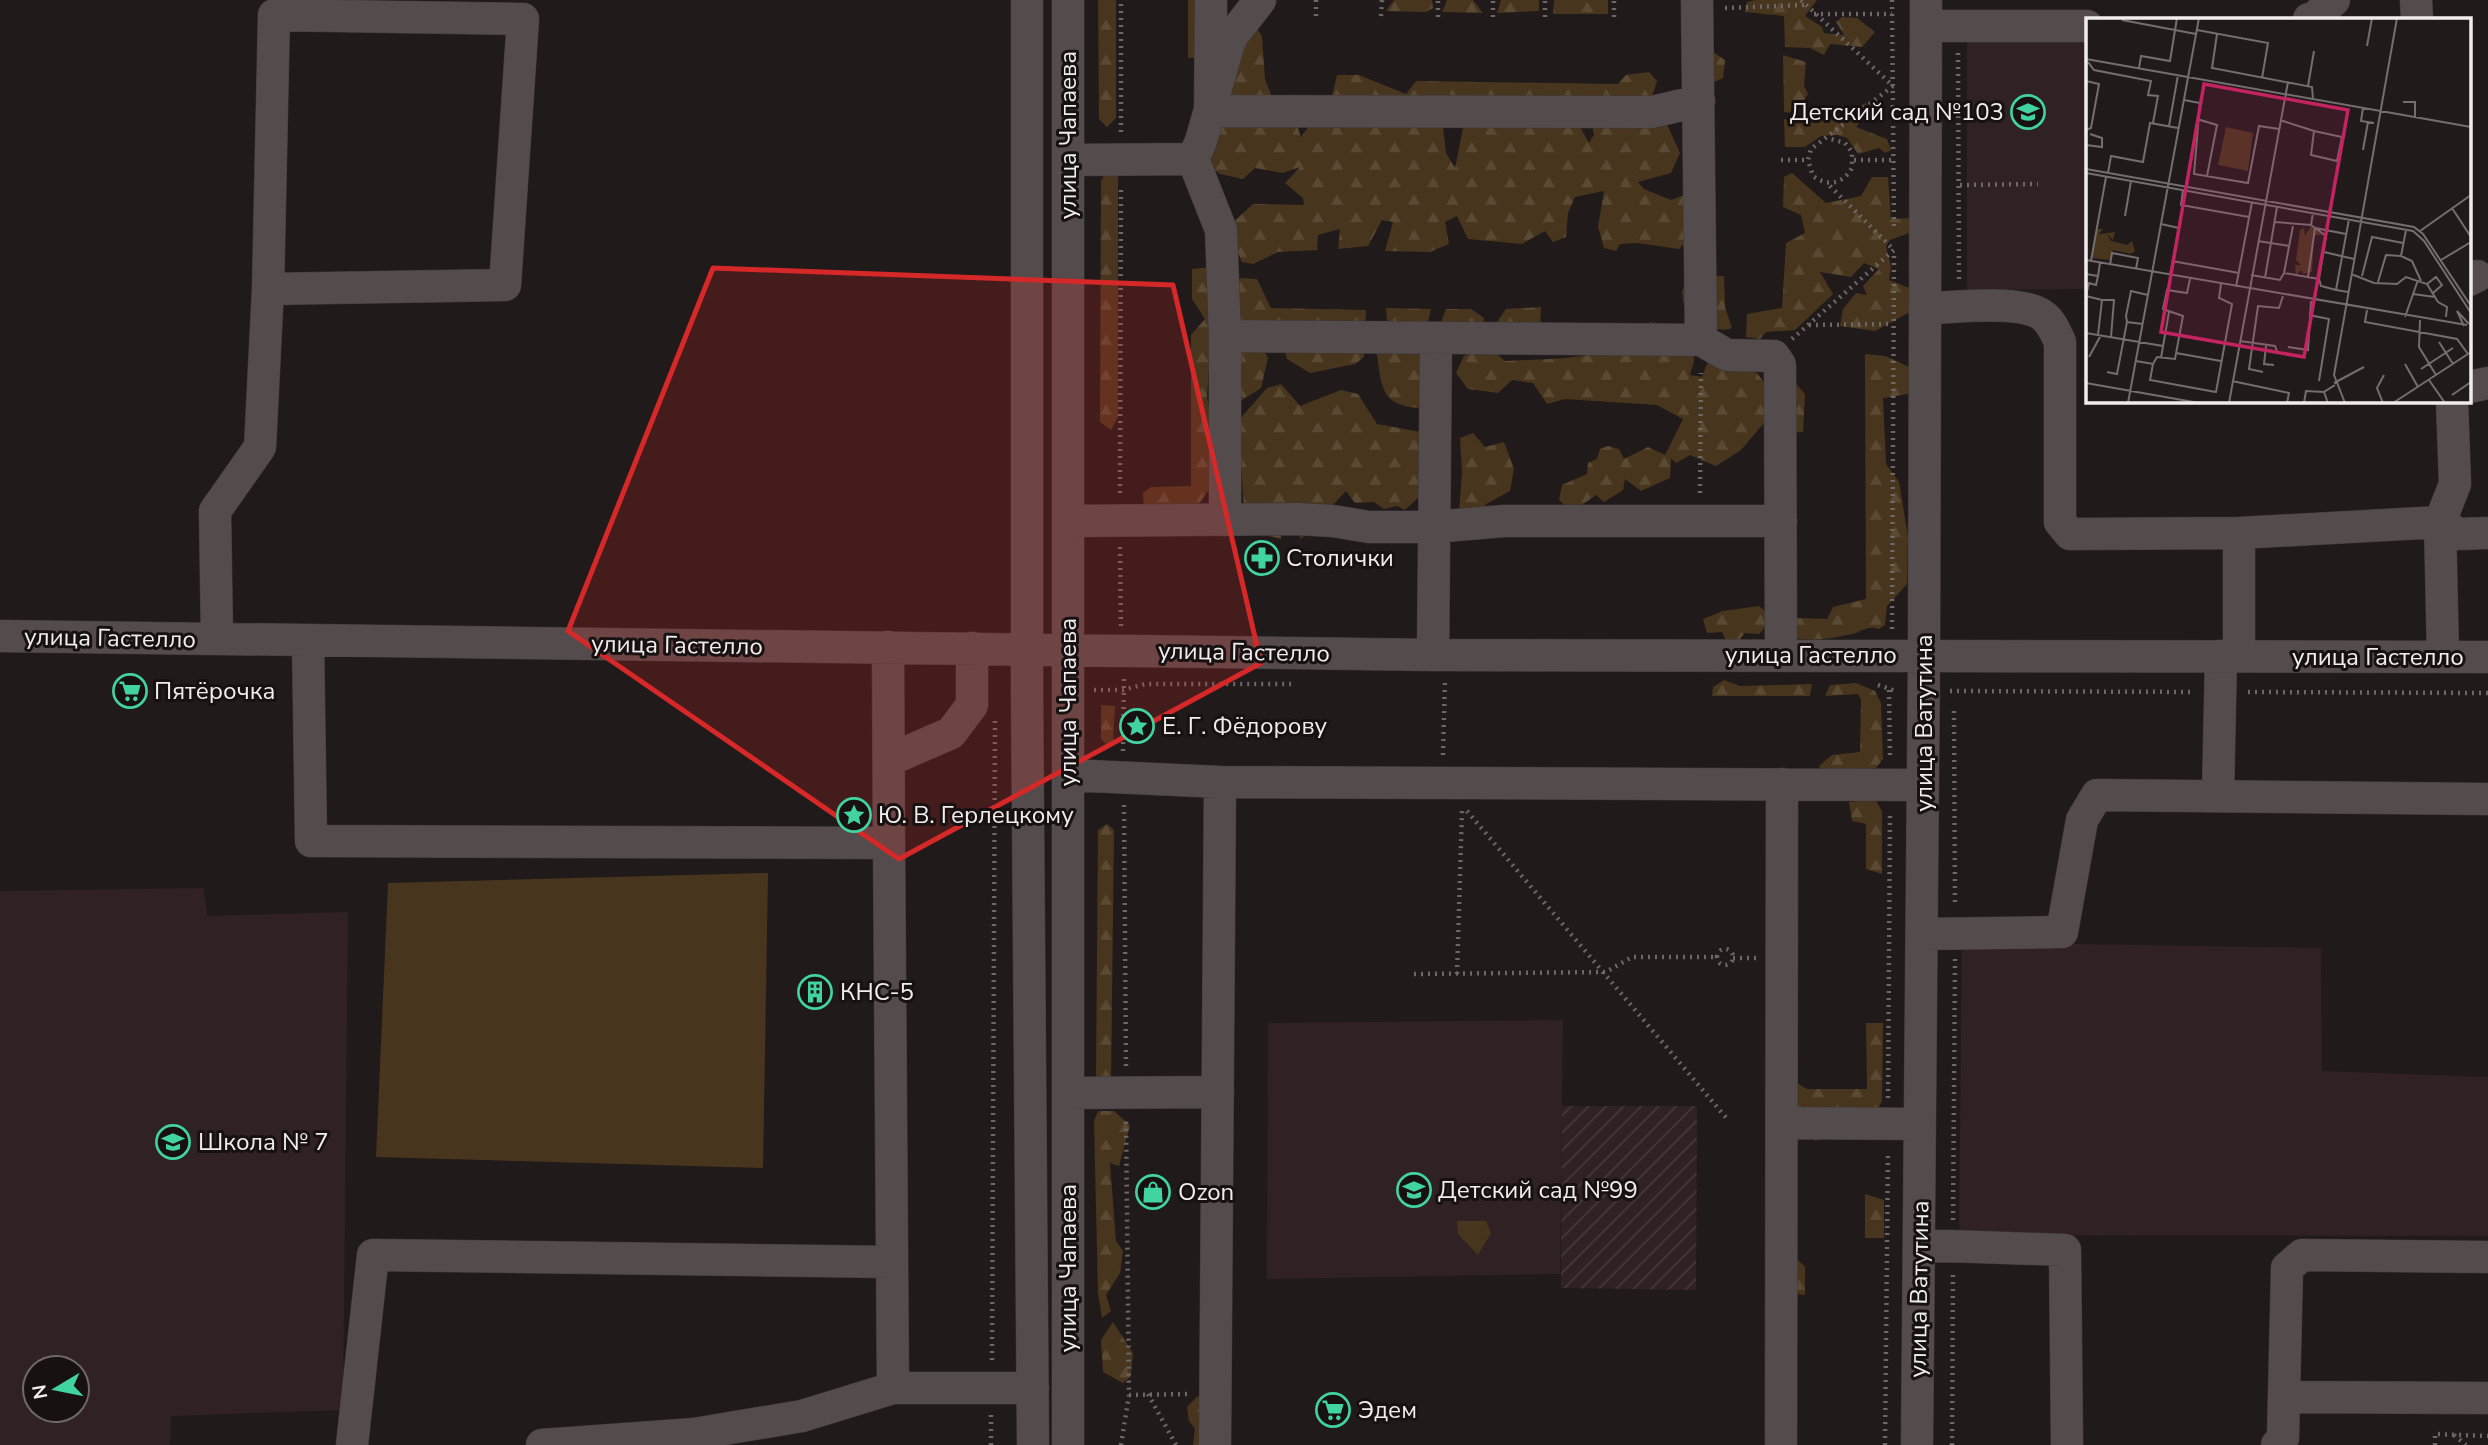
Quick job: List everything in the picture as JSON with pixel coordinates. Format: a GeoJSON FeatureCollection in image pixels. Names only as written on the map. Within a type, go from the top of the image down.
{"type":"FeatureCollection","features":[{"type":"Feature","properties":{"kind":"street"},"geometry":{"type":"LineString","coordinates":[[1027,0],[1033,1445]]}},
{"type":"Feature","properties":{"kind":"street","name":"улица Чапаева"},"geometry":{"type":"LineString","coordinates":[[1068,0],[1068,1445]]}},
{"type":"Feature","properties":{"kind":"street"},"geometry":{"type":"LineString","coordinates":[[1210,111],[1211,0]]}},
{"type":"Feature","properties":{"kind":"street"},"geometry":{"type":"LineString","coordinates":[[1225,520],[1226,336],[1221,230],[1192,159],[1210,111],[1230,39],[1260,0]]}},
{"type":"Feature","properties":{"kind":"street"},"geometry":{"type":"LineString","coordinates":[[2314,18],[2334,0]]}},
{"type":"Feature","properties":{"kind":"street"},"geometry":{"type":"LineString","coordinates":[[2416,0],[2417,18]]}},
{"type":"Feature","properties":{"kind":"street"},"geometry":{"type":"LineString","coordinates":[[1697,4],[1701,340]]}},
{"type":"Feature","properties":{"kind":"street"},"geometry":{"type":"LineString","coordinates":[[217,639],[215,511],[260,447],[268,289],[274,15],[523,19],[505,285],[268,289]]}},
{"type":"Feature","properties":{"kind":"street"},"geometry":{"type":"LineString","coordinates":[[1936,18],[2076,18]]}},
{"type":"Feature","properties":{"kind":"street","name":"улица Ватутина"},"geometry":{"type":"LineString","coordinates":[[1917,1445],[1923,785],[1940,655],[1940,308],[1936,18]]}},
{"type":"Feature","properties":{"kind":"street"},"geometry":{"type":"LineString","coordinates":[[1210,111],[1652,112],[1699,102]]}},
{"type":"Feature","properties":{"kind":"street"},"geometry":{"type":"LineString","coordinates":[[1068,160],[1192,159]]}},
{"type":"Feature","properties":{"kind":"street"},"geometry":{"type":"LineString","coordinates":[[1940,308],[2023,307],[2041,314],[2053,325],[2060,342],[2060,522],[2070,534],[2239,533],[2440,522],[2458,534],[2488,533]]}},
{"type":"Feature","properties":{"kind":"street"},"geometry":{"type":"LineString","coordinates":[[1226,336],[1382,335],[1436,340],[1701,340],[1727,355],[1774,356],[1780,365],[1781,655]]}},
{"type":"Feature","properties":{"kind":"street"},"geometry":{"type":"LineString","coordinates":[[1436,340],[1433,527],[1439,655]]}},
{"type":"Feature","properties":{"kind":"street"},"geometry":{"type":"LineString","coordinates":[[2470,387],[2488,383]]}},
{"type":"Feature","properties":{"kind":"street"},"geometry":{"type":"LineString","coordinates":[[2443,657],[2440,522],[2455,484],[2452,402]]}},
{"type":"Feature","properties":{"kind":"street"},"geometry":{"type":"LineString","coordinates":[[1068,522],[1297,519],[1369,527],[1433,527],[1504,521],[1781,521]]}},
{"type":"Feature","properties":{"kind":"street"},"geometry":{"type":"LineString","coordinates":[[2218,796],[2239,533]]}},
{"type":"Feature","properties":{"kind":"street","name":"улица Гастелло"},"geometry":{"type":"LineString","coordinates":[[0,636],[1439,655],[2488,657]]}},
{"type":"Feature","properties":{"kind":"street"},"geometry":{"type":"LineString","coordinates":[[308,640],[312,841],[889,842]]}},
{"type":"Feature","properties":{"kind":"street"},"geometry":{"type":"LineString","coordinates":[[888,647],[893,1388]]}},
{"type":"Feature","properties":{"kind":"street"},"geometry":{"type":"LineString","coordinates":[[889,760],[950,733],[972,705],[972,648]]}},
{"type":"Feature","properties":{"kind":"street"},"geometry":{"type":"LineString","coordinates":[[1068,775],[1220,782],[1923,785]]}},
{"type":"Feature","properties":{"kind":"street"},"geometry":{"type":"LineString","coordinates":[[1215,1445],[1220,782]]}},
{"type":"Feature","properties":{"kind":"street"},"geometry":{"type":"LineString","coordinates":[[1781,1445],[1782,784]]}},
{"type":"Feature","properties":{"kind":"street"},"geometry":{"type":"LineString","coordinates":[[1922,934],[2062,932],[2082,820],[2097,795],[2488,799]]}},
{"type":"Feature","properties":{"kind":"street"},"geometry":{"type":"LineString","coordinates":[[1068,1093],[1218,1092]]}},
{"type":"Feature","properties":{"kind":"street"},"geometry":{"type":"LineString","coordinates":[[1783,1123],[1920,1124]]}},
{"type":"Feature","properties":{"kind":"street"},"geometry":{"type":"LineString","coordinates":[[1920,1245],[2065,1250],[2067,1445]]}},
{"type":"Feature","properties":{"kind":"street"},"geometry":{"type":"LineString","coordinates":[[352,1445],[373,1255],[892,1262]]}},
{"type":"Feature","properties":{"kind":"street"},"geometry":{"type":"LineString","coordinates":[[2277,1445],[2283,1438],[2287,1268],[2302,1255],[2488,1257]]}},
{"type":"Feature","properties":{"kind":"street"},"geometry":{"type":"LineString","coordinates":[[542,1445],[694,1434],[802,1416],[893,1388],[1033,1388]]}},
{"type":"Feature","properties":{"kind":"street"},"geometry":{"type":"LineString","coordinates":[[2284,1397],[2488,1398]]}},
{"type":"Feature","properties":{"kind":"path"},"geometry":{"type":"LineString","coordinates":[[1121,0],[1120,618],[1125,651],[1123,778],[1129,1395],[1121,1445]]}},
{"type":"Feature","properties":{"kind":"path"},"geometry":{"type":"LineString","coordinates":[[1316,0],[1316,16]]}},
{"type":"Feature","properties":{"kind":"path"},"geometry":{"type":"LineString","coordinates":[[1381,16],[1382,0]]}},
{"type":"Feature","properties":{"kind":"path"},"geometry":{"type":"LineString","coordinates":[[1437,16],[1438,0]]}},
{"type":"Feature","properties":{"kind":"path"},"geometry":{"type":"LineString","coordinates":[[1493,0],[1493,17]]}},
{"type":"Feature","properties":{"kind":"path"},"geometry":{"type":"LineString","coordinates":[[1545,0],[1545,17]]}},
{"type":"Feature","properties":{"kind":"path"},"geometry":{"type":"LineString","coordinates":[[1614,0],[1614,17]]}},
{"type":"Feature","properties":{"kind":"path"},"geometry":{"type":"LineString","coordinates":[[1885,1445],[1894,250],[1892,0]]}},
{"type":"Feature","properties":{"kind":"path"},"geometry":{"type":"LineString","coordinates":[[1697,4],[1802,2],[1893,86]]}},
{"type":"Feature","properties":{"kind":"path"},"geometry":{"type":"LineString","coordinates":[[1813,14],[1892,14]]}},
{"type":"Feature","properties":{"kind":"path"},"geometry":{"type":"LineString","coordinates":[[1936,18],[1960,185],[1960,269],[1940,308]]}},
{"type":"Feature","properties":{"kind":"path"},"geometry":{"type":"LineString","coordinates":[[1893,86],[1811,149],[1808,160],[1814,176],[1827,183],[1894,250]]}},
{"type":"Feature","properties":{"kind":"path"},"geometry":{"type":"LineString","coordinates":[[1827,138],[1845,143],[1854,160],[1848,176],[1838,182],[1827,183]]}},
{"type":"Feature","properties":{"kind":"path"},"geometry":{"type":"LineString","coordinates":[[1781,159],[1808,160]]}},
{"type":"Feature","properties":{"kind":"path"},"geometry":{"type":"LineString","coordinates":[[1854,160],[1894,160]]}},
{"type":"Feature","properties":{"kind":"path"},"geometry":{"type":"LineString","coordinates":[[1960,185],[2038,184]]}},
{"type":"Feature","properties":{"kind":"path"},"geometry":{"type":"LineString","coordinates":[[1892,324],[1807,325],[1894,250]]}},
{"type":"Feature","properties":{"kind":"path"},"geometry":{"type":"LineString","coordinates":[[1700,521],[1701,340]]}},
{"type":"Feature","properties":{"kind":"path"},"geometry":{"type":"LineString","coordinates":[[1439,655],[1443,783]]}},
{"type":"Feature","properties":{"kind":"path"},"geometry":{"type":"LineString","coordinates":[[1940,655],[1955,934],[1952,1445]]}},
{"type":"Feature","properties":{"kind":"path"},"geometry":{"type":"LineString","coordinates":[[1457,974],[1462,806],[1728,1120]]}},
{"type":"Feature","properties":{"kind":"path"},"geometry":{"type":"LineString","coordinates":[[1414,974],[1606,972],[1632,957],[1716,957]]}},
{"type":"Feature","properties":{"kind":"path"},"geometry":{"type":"LineString","coordinates":[[1129,1395],[1215,1393]]}},
{"type":"Feature","properties":{"kind":"path"},"geometry":{"type":"LineString","coordinates":[[1148,1395],[1176,1445]]}},
{"type":"Feature","properties":{"kind":"path"},"geometry":{"type":"LineString","coordinates":[[2435,1445],[2435,1434],[2488,1436]]}},
{"type":"Feature","properties":{"kind":"path"},"geometry":{"type":"LineString","coordinates":[[2454,1435],[2466,1445]]}},
{"type":"Feature","properties":{"kind":"highlighted area"},"geometry":{"type":"Polygon","coordinates":[[[713,268],[1173,285],[1261,663],[899,859],[568,631],[713,268]]]}},
{"type":"Feature","properties":{"kind":"shaded area","name":"Детский сад №103"},"geometry":{"type":"Polygon","coordinates":[[[1967,37],[2086,39],[2086,289],[1967,290],[1967,37]]]}},
{"type":"Feature","properties":{"kind":"shaded area","name":"Школа № 7"},"geometry":{"type":"Polygon","coordinates":[[[204,888],[207,916],[348,912],[343,1410],[171,1416],[170,1445],[0,1445],[0,891],[204,888]]]}},
{"type":"Feature","properties":{"kind":"shaded area"},"geometry":{"type":"Polygon","coordinates":[[[1962,942],[2321,948],[2322,1071],[2488,1077],[2488,1236],[1959,1235],[1962,942]]]}},
{"type":"Feature","properties":{"kind":"shaded area","name":"Детский сад №99"},"geometry":{"type":"Polygon","coordinates":[[[1563,1020],[1560,1274],[1267,1279],[1268,1023],[1563,1020]]]}},
{"type":"Feature","properties":{"kind":"shaded area"},"geometry":{"type":"Polygon","coordinates":[[[1562,1106],[1697,1106],[1696,1290],[1561,1288],[1562,1106]]]}},
{"type":"Feature","properties":{"kind":"green space"},"geometry":{"type":"Polygon","coordinates":[[[1098,0],[1116,0],[1116,118],[1107,127],[1099,119],[1098,0]]]}},
{"type":"Feature","properties":{"kind":"green space"},"geometry":{"type":"Polygon","coordinates":[[[1188,0],[1205,0],[1205,57],[1188,58],[1188,0]]]}},
{"type":"Feature","properties":{"kind":"green space"},"geometry":{"type":"Polygon","coordinates":[[[1394,0],[1432,0],[1433,8],[1426,12],[1386,11],[1394,0]]]}},
{"type":"Feature","properties":{"kind":"green space"},"geometry":{"type":"Polygon","coordinates":[[[1447,0],[1473,0],[1483,13],[1442,12],[1447,0]]]}},
{"type":"Feature","properties":{"kind":"green space"},"geometry":{"type":"Polygon","coordinates":[[[1501,0],[1539,0],[1539,11],[1497,13],[1501,0]]]}},
{"type":"Feature","properties":{"kind":"green space"},"geometry":{"type":"Polygon","coordinates":[[[1554,0],[1608,0],[1608,14],[1553,14],[1554,0]]]}},
{"type":"Feature","properties":{"kind":"green space"},"geometry":{"type":"Polygon","coordinates":[[[1817,0],[1805,16],[1822,27],[1824,33],[1844,35],[1836,22],[1842,17],[1857,18],[1875,32],[1862,47],[1830,44],[1824,55],[1810,48],[1785,47],[1784,16],[1745,12],[1747,2],[1817,0]]]}},
{"type":"Feature","properties":{"kind":"green space"},"geometry":{"type":"Polygon","coordinates":[[[1253,23],[1262,36],[1265,79],[1280,118],[1295,119],[1301,137],[1333,93],[1337,75],[1359,75],[1406,94],[1416,81],[1618,84],[1626,75],[1649,72],[1657,81],[1649,106],[1419,108],[1443,127],[1446,153],[1455,168],[1465,119],[1574,116],[1589,143],[1594,135],[1592,123],[1665,120],[1680,153],[1671,173],[1638,182],[1644,189],[1671,200],[1690,193],[1708,218],[1679,249],[1638,243],[1620,244],[1616,251],[1604,248],[1598,227],[1604,191],[1575,197],[1568,213],[1566,237],[1553,242],[1545,231],[1522,244],[1468,239],[1457,216],[1445,222],[1449,244],[1430,252],[1385,251],[1393,222],[1382,220],[1368,246],[1338,249],[1340,229],[1318,235],[1317,250],[1278,252],[1253,264],[1242,262],[1227,228],[1253,204],[1304,205],[1303,198],[1285,183],[1300,167],[1283,173],[1255,168],[1243,179],[1220,174],[1200,160],[1253,23]]]}},
{"type":"Feature","properties":{"kind":"green space"},"geometry":{"type":"Polygon","coordinates":[[[1713,52],[1725,60],[1723,78],[1707,85],[1713,52]]]}},
{"type":"Feature","properties":{"kind":"green space"},"geometry":{"type":"Polygon","coordinates":[[[1783,55],[1806,62],[1804,86],[1808,94],[1795,113],[1784,112],[1783,55]]]}},
{"type":"Feature","properties":{"kind":"green space"},"geometry":{"type":"Polygon","coordinates":[[[1866,103],[1869,110],[1856,127],[1887,139],[1891,150],[1885,153],[1879,148],[1858,154],[1847,138],[1837,135],[1821,136],[1805,147],[1785,147],[1784,119],[1799,123],[1809,111],[1829,118],[1841,115],[1841,105],[1855,108],[1866,103]]]}},
{"type":"Feature","properties":{"kind":"green space"},"geometry":{"type":"Polygon","coordinates":[[[1107,170],[1118,173],[1118,417],[1111,430],[1100,422],[1101,181],[1107,170]]]}},
{"type":"Feature","properties":{"kind":"green space"},"geometry":{"type":"Polygon","coordinates":[[[1792,173],[1826,203],[1861,196],[1872,177],[1888,177],[1891,219],[1910,218],[1909,233],[1890,240],[1886,246],[1891,267],[1889,280],[1912,289],[1910,312],[1875,331],[1840,326],[1843,309],[1856,293],[1867,295],[1863,286],[1879,269],[1864,263],[1851,277],[1820,272],[1833,294],[1795,330],[1766,332],[1760,339],[1746,337],[1747,314],[1782,308],[1786,243],[1805,233],[1801,215],[1783,207],[1784,177],[1792,173]]]}},
{"type":"Feature","properties":{"kind":"green space"},"geometry":{"type":"Polygon","coordinates":[[[1212,267],[1236,286],[1240,278],[1257,279],[1271,308],[1366,310],[1364,357],[1355,364],[1310,373],[1287,359],[1277,322],[1262,347],[1268,358],[1261,388],[1242,400],[1233,397],[1210,353],[1207,398],[1232,498],[1208,491],[1196,508],[1144,510],[1143,493],[1151,487],[1191,486],[1191,335],[1205,319],[1192,299],[1192,269],[1212,267]]]}},
{"type":"Feature","properties":{"kind":"green space"},"geometry":{"type":"Polygon","coordinates":[[[1690,276],[1724,276],[1725,307],[1732,328],[1709,327],[1688,314],[1682,291],[1690,276]]]}},
{"type":"Feature","properties":{"kind":"green space"},"geometry":{"type":"Polygon","coordinates":[[[1541,307],[1540,335],[1497,335],[1497,322],[1506,309],[1541,307]]]}},
{"type":"Feature","properties":{"kind":"green space"},"geometry":{"type":"Polygon","coordinates":[[[1386,308],[1431,309],[1421,350],[1430,381],[1418,408],[1395,402],[1384,390],[1381,382],[1376,350],[1388,330],[1386,308]]]}},
{"type":"Feature","properties":{"kind":"green space"},"geometry":{"type":"Polygon","coordinates":[[[1446,309],[1471,309],[1484,318],[1483,329],[1439,328],[1446,309]]]}},
{"type":"Feature","properties":{"kind":"green space"},"geometry":{"type":"Polygon","coordinates":[[[1650,322],[1674,325],[1692,335],[1694,361],[1690,375],[1702,377],[1707,364],[1717,360],[1757,373],[1770,390],[1796,384],[1805,394],[1803,432],[1773,433],[1775,425],[1764,423],[1741,450],[1716,466],[1690,455],[1676,463],[1671,458],[1670,478],[1641,491],[1625,479],[1623,490],[1604,502],[1596,495],[1572,512],[1559,500],[1562,485],[1587,474],[1588,463],[1597,459],[1600,449],[1608,446],[1619,449],[1624,459],[1648,447],[1665,455],[1683,419],[1657,405],[1565,399],[1547,404],[1533,383],[1512,380],[1498,393],[1468,389],[1456,373],[1464,356],[1479,347],[1491,349],[1505,361],[1583,356],[1620,345],[1650,322]]]}},
{"type":"Feature","properties":{"kind":"green space"},"geometry":{"type":"Polygon","coordinates":[[[1865,354],[1885,356],[1914,369],[1915,385],[1908,394],[1883,398],[1886,464],[1899,482],[1908,536],[1907,584],[1887,606],[1885,625],[1879,629],[1868,628],[1823,639],[1794,638],[1792,626],[1798,618],[1827,619],[1833,607],[1866,599],[1865,354]]]}},
{"type":"Feature","properties":{"kind":"green space"},"geometry":{"type":"Polygon","coordinates":[[[1281,384],[1300,406],[1341,390],[1358,394],[1377,424],[1438,435],[1422,494],[1405,510],[1397,506],[1384,509],[1374,502],[1355,503],[1346,491],[1301,539],[1283,506],[1281,539],[1263,535],[1244,509],[1238,421],[1267,388],[1281,384]]]}},
{"type":"Feature","properties":{"kind":"green space"},"geometry":{"type":"Polygon","coordinates":[[[1473,433],[1485,447],[1504,442],[1514,469],[1510,491],[1486,504],[1480,512],[1459,513],[1462,472],[1460,438],[1473,433]]]}},
{"type":"Feature","properties":{"kind":"green space"},"geometry":{"type":"Polygon","coordinates":[[[1759,606],[1766,612],[1766,626],[1759,634],[1745,633],[1739,640],[1726,641],[1722,632],[1707,633],[1703,619],[1723,611],[1759,606]]]}},
{"type":"Feature","properties":{"kind":"green space"},"geometry":{"type":"Polygon","coordinates":[[[1724,680],[1740,686],[1812,684],[1810,696],[1712,696],[1713,687],[1724,680]]]}},
{"type":"Feature","properties":{"kind":"green space"},"geometry":{"type":"Polygon","coordinates":[[[1856,683],[1875,691],[1881,703],[1883,759],[1872,773],[1826,780],[1819,766],[1832,755],[1860,752],[1861,700],[1858,694],[1825,696],[1830,685],[1856,683]]]}},
{"type":"Feature","properties":{"kind":"green space"},"geometry":{"type":"Polygon","coordinates":[[[1101,705],[1115,706],[1113,741],[1108,746],[1101,739],[1101,705]]]}},
{"type":"Feature","properties":{"kind":"green space"},"geometry":{"type":"Polygon","coordinates":[[[1875,799],[1882,811],[1882,874],[1866,869],[1866,824],[1852,821],[1849,802],[1875,799]]]}},
{"type":"Feature","properties":{"kind":"green space"},"geometry":{"type":"Polygon","coordinates":[[[1107,824],[1114,830],[1111,1082],[1096,1080],[1098,830],[1107,824]]]}},
{"type":"Feature","properties":{"kind":"green space"},"geometry":{"type":"Polygon","coordinates":[[[768,873],[763,1168],[376,1157],[388,883],[768,873]]]}},
{"type":"Feature","properties":{"kind":"green space"},"geometry":{"type":"Polygon","coordinates":[[[1866,1023],[1883,1023],[1882,1101],[1863,1122],[1834,1136],[1815,1141],[1792,1126],[1795,1082],[1807,1089],[1867,1089],[1866,1023]]]}},
{"type":"Feature","properties":{"kind":"green space"},"geometry":{"type":"Polygon","coordinates":[[[1098,1111],[1114,1111],[1130,1125],[1119,1166],[1110,1163],[1116,1241],[1123,1251],[1120,1273],[1106,1295],[1111,1311],[1102,1318],[1098,1293],[1094,1121],[1098,1111]]]}},
{"type":"Feature","properties":{"kind":"green space"},"geometry":{"type":"Polygon","coordinates":[[[1865,1194],[1884,1200],[1884,1238],[1865,1238],[1865,1194]]]}},
{"type":"Feature","properties":{"kind":"green space"},"geometry":{"type":"Polygon","coordinates":[[[1457,1221],[1486,1221],[1491,1233],[1478,1255],[1458,1234],[1457,1221]]]}},
{"type":"Feature","properties":{"kind":"green space"},"geometry":{"type":"Polygon","coordinates":[[[1793,1255],[1805,1267],[1805,1295],[1787,1293],[1793,1255]]]}},
{"type":"Feature","properties":{"kind":"green space"},"geometry":{"type":"Polygon","coordinates":[[[1113,1322],[1133,1353],[1131,1376],[1123,1383],[1103,1372],[1101,1340],[1113,1322]]]}},
{"type":"Feature","properties":{"kind":"green space"},"geometry":{"type":"Polygon","coordinates":[[[1198,1396],[1219,1412],[1215,1445],[1193,1445],[1195,1429],[1189,1421],[1187,1407],[1198,1396]]]}},
{"type":"Feature","properties":{"kind":"place","name":"Детский сад №103"},"geometry":{"type":"Point","coordinates":[2028,112]}},
{"type":"Feature","properties":{"kind":"place","name":"Столички"},"geometry":{"type":"Point","coordinates":[1262,558]}},
{"type":"Feature","properties":{"kind":"place","name":"Пятёрочка"},"geometry":{"type":"Point","coordinates":[130,691]}},
{"type":"Feature","properties":{"kind":"place","name":"Е. Г. Фёдорову"},"geometry":{"type":"Point","coordinates":[1137,726]}},
{"type":"Feature","properties":{"kind":"place","name":"Ю. В. Герлецкому"},"geometry":{"type":"Point","coordinates":[854,815]}},
{"type":"Feature","properties":{"kind":"place","name":"КНС-5"},"geometry":{"type":"Point","coordinates":[815,992]}},
{"type":"Feature","properties":{"kind":"place","name":"Школа № 7"},"geometry":{"type":"Point","coordinates":[173,1142]}},
{"type":"Feature","properties":{"kind":"place","name":"Детский сад №99"},"geometry":{"type":"Point","coordinates":[1414,1190]}},
{"type":"Feature","properties":{"kind":"place","name":"Ozon"},"geometry":{"type":"Point","coordinates":[1153,1192]}},
{"type":"Feature","properties":{"kind":"place","name":"Эдем"},"geometry":{"type":"Point","coordinates":[1333,1410]}}]}
